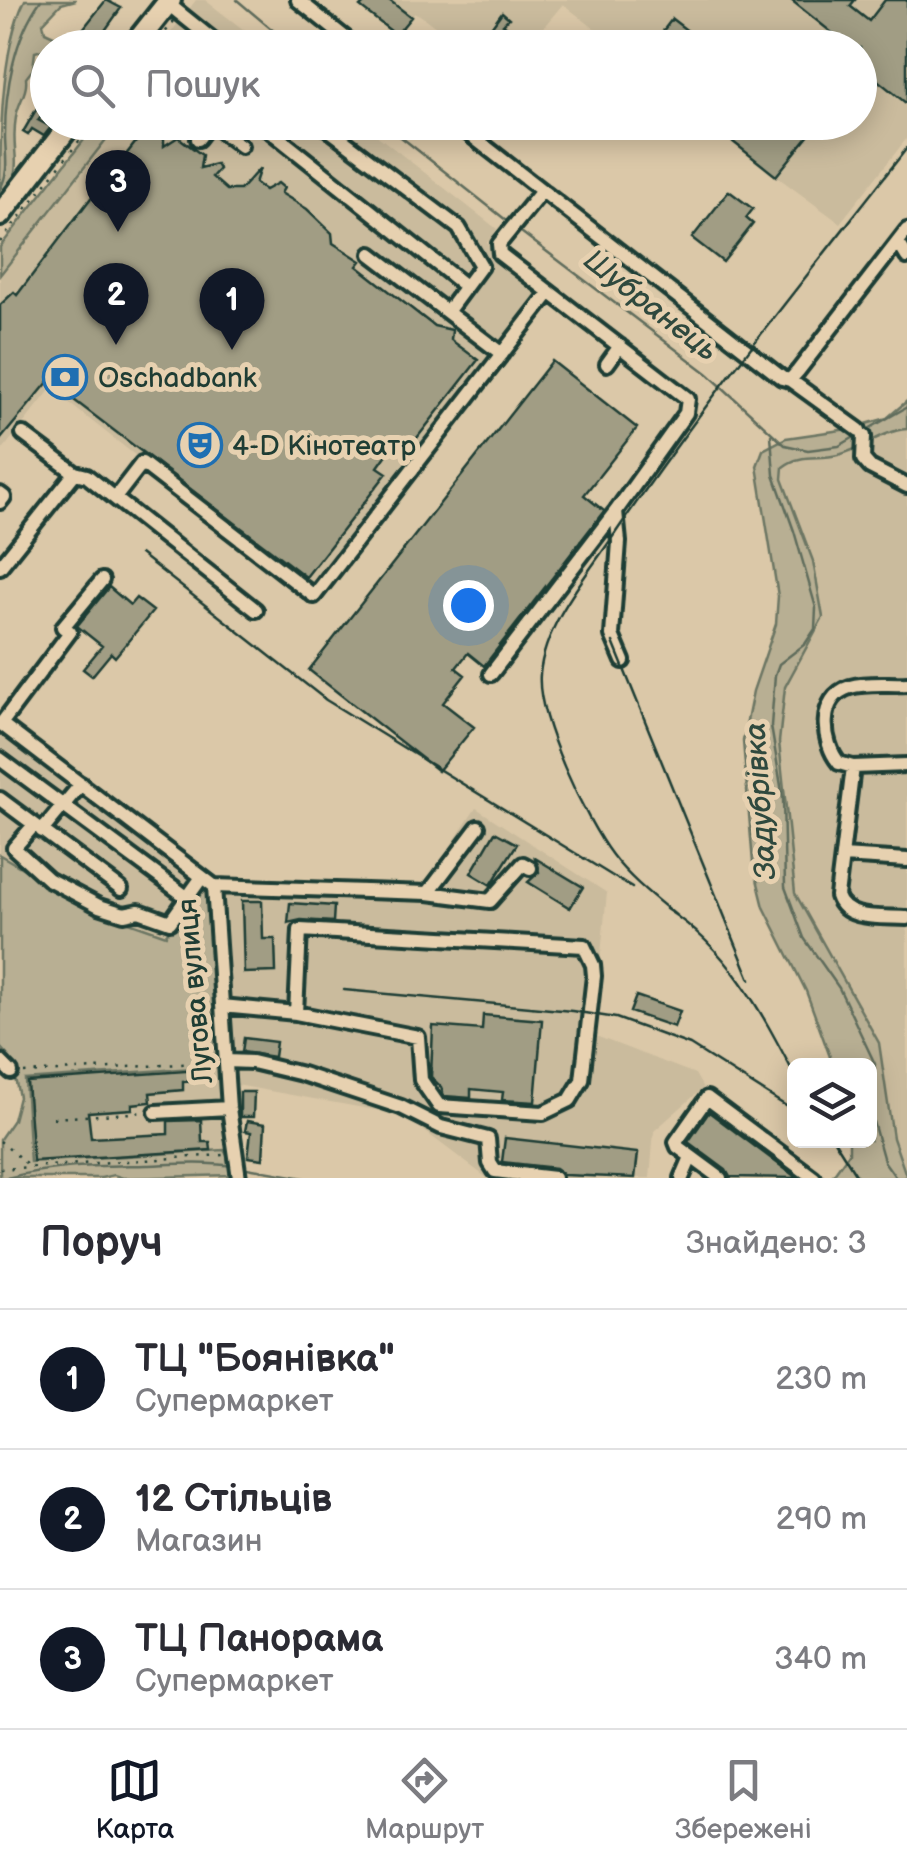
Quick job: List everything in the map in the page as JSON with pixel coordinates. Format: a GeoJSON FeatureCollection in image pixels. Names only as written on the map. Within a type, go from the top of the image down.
{"type":"FeatureCollection","features":[{"type":"Feature","properties":{"kind":"highway"},"geometry":{"type":"LineString","coordinates":[[150,30],[173,6]]}},
{"type":"Feature","properties":{"kind":"highway"},"geometry":{"type":"LineString","coordinates":[[0,214],[58,140]]}},
{"type":"Feature","properties":{"kind":"street"},"geometry":{"type":"LineString","coordinates":[[298,0],[336,30]]}},
{"type":"Feature","properties":{"kind":"street"},"geometry":{"type":"LineString","coordinates":[[173,6],[198,30]]}},
{"type":"Feature","properties":{"kind":"street"},"geometry":{"type":"LineString","coordinates":[[233,140],[241,146]]}},
{"type":"Feature","properties":{"kind":"street"},"geometry":{"type":"LineString","coordinates":[[282,140],[465,286]]}},
{"type":"Feature","properties":{"kind":"street"},"geometry":{"type":"LineString","coordinates":[[344,140],[459,228],[481,266],[446,312]]}},
{"type":"Feature","properties":{"kind":"street"},"geometry":{"type":"LineString","coordinates":[[477,140],[756,360],[862,433],[863,459],[870,467],[907,486]]}},
{"type":"Feature","properties":{"kind":"street"},"geometry":{"type":"LineString","coordinates":[[491,674],[686,413],[688,398],[500,254],[497,247],[542,190]]}},
{"type":"Feature","properties":{"kind":"street"},"geometry":{"type":"LineString","coordinates":[[790,380],[874,271],[901,247]]}},
{"type":"Feature","properties":{"kind":"street"},"geometry":{"type":"LineString","coordinates":[[371,254],[502,354]]}},
{"type":"Feature","properties":{"kind":"street"},"geometry":{"type":"LineString","coordinates":[[115,498],[142,462],[314,596],[549,293]]}},
{"type":"Feature","properties":{"kind":"street"},"geometry":{"type":"LineString","coordinates":[[606,364],[620,346]]}},
{"type":"Feature","properties":{"kind":"street"},"geometry":{"type":"LineString","coordinates":[[23,434],[75,473],[87,476],[256,610]]}},
{"type":"Feature","properties":{"kind":"street"},"geometry":{"type":"LineString","coordinates":[[0,567],[75,473]]}},
{"type":"Feature","properties":{"kind":"street"},"geometry":{"type":"LineString","coordinates":[[0,494],[4,496],[0,502]]}},
{"type":"Feature","properties":{"kind":"street"},"geometry":{"type":"LineString","coordinates":[[616,511],[619,542],[612,635],[624,661]]}},
{"type":"Feature","properties":{"kind":"street"},"geometry":{"type":"LineString","coordinates":[[1,723],[70,632],[63,626],[102,580]]}},
{"type":"Feature","properties":{"kind":"street"},"geometry":{"type":"LineString","coordinates":[[907,684],[851,687],[831,702],[825,718],[829,747],[839,764],[907,766]]}},
{"type":"Feature","properties":{"kind":"street","name":"Лугова вулиця"},"geometry":{"type":"LineString","coordinates":[[1,723],[208,881],[239,1177]]}},
{"type":"Feature","properties":{"kind":"street"},"geometry":{"type":"LineString","coordinates":[[0,759],[188,898]]}},
{"type":"Feature","properties":{"kind":"street"},"geometry":{"type":"LineString","coordinates":[[853,767],[837,896],[840,906],[849,913],[907,918]]}},
{"type":"Feature","properties":{"kind":"street"},"geometry":{"type":"LineString","coordinates":[[81,784],[14,848],[48,879],[99,906],[124,914],[138,911],[170,922],[188,898],[208,881],[428,892],[490,902],[523,864],[530,868]]}},
{"type":"Feature","properties":{"kind":"street"},"geometry":{"type":"LineString","coordinates":[[0,798],[121,890]]}},
{"type":"Feature","properties":{"kind":"street"},"geometry":{"type":"LineString","coordinates":[[428,892],[478,827]]}},
{"type":"Feature","properties":{"kind":"street"},"geometry":{"type":"LineString","coordinates":[[842,856],[907,860]]}},
{"type":"Feature","properties":{"kind":"street"},"geometry":{"type":"LineString","coordinates":[[222,1006],[296,1012],[418,1037],[421,1080],[439,1106],[544,1112],[570,1100],[582,1080],[593,965],[584,946],[300,930],[296,1012]]}},
{"type":"Feature","properties":{"kind":"street"},"geometry":{"type":"LineString","coordinates":[[0,1061],[11,1072]]}},
{"type":"Feature","properties":{"kind":"street"},"geometry":{"type":"LineString","coordinates":[[226,1061],[252,1062],[302,1074],[401,1108],[441,1128],[488,1139],[495,1171],[554,1178]]}},
{"type":"Feature","properties":{"kind":"street"},"geometry":{"type":"LineString","coordinates":[[720,1178],[676,1142],[707,1098],[814,1178]]}},
{"type":"Feature","properties":{"kind":"street"},"geometry":{"type":"LineString","coordinates":[[156,1112],[229,1108]]}},
{"type":"Feature","properties":{"kind":"street"},"geometry":{"type":"LineString","coordinates":[[682,1178],[691,1156]]}},
{"type":"Feature","properties":{"kind":"path"},"geometry":{"type":"LineString","coordinates":[[162,30],[173,6]]}},
{"type":"Feature","properties":{"kind":"path"},"geometry":{"type":"LineString","coordinates":[[0,242],[80,140]]}},
{"type":"Feature","properties":{"kind":"path"},"geometry":{"type":"LineString","coordinates":[[11,1072],[226,1061]]}},
{"type":"Feature","properties":{"kind":"path"},"geometry":{"type":"LineString","coordinates":[[54,1118],[156,1112]]}},
{"type":"Feature","properties":{"kind":"path"},"geometry":{"type":"LineString","coordinates":[[0,1142],[30,1166]]}},
{"type":"Feature","properties":{"kind":"path"},"geometry":{"type":"LineString","coordinates":[[0,1169],[236,1155]]}},
{"type":"Feature","properties":{"kind":"shaded area"},"geometry":{"type":"Polygon","coordinates":[[[25,0],[76,0],[61,4],[43,23],[45,30],[30,30],[30,73],[14,131],[16,169],[0,205],[6,71],[25,0]]]}},
{"type":"Feature","properties":{"kind":"shaded area"},"geometry":{"type":"Polygon","coordinates":[[[196,0],[205,0],[244,30],[173,30],[196,0]]]}},
{"type":"Feature","properties":{"kind":"shaded area"},"geometry":{"type":"Polygon","coordinates":[[[389,0],[907,0],[907,138],[840,223],[776,176],[805,140],[877,140],[877,30],[687,30],[672,19],[663,30],[596,30],[563,4],[541,30],[512,30],[503,24],[508,18],[502,12],[489,30],[440,30],[420,15],[415,13],[411,17],[389,0]]]}},
{"type":"Feature","properties":{"kind":"shaded area"},"geometry":{"type":"Polygon","coordinates":[[[84,140],[106,140],[0,275],[0,247],[84,140]]]}},
{"type":"Feature","properties":{"kind":"shaded area"},"geometry":{"type":"Polygon","coordinates":[[[85,140],[383,140],[497,229],[487,243],[549,293],[314,596],[51,389],[0,453],[0,247],[85,140]]]}},
{"type":"Feature","properties":{"kind":"shaded area"},"geometry":{"type":"Polygon","coordinates":[[[907,401],[907,429],[847,452],[789,463],[783,467],[782,479],[813,561],[823,617],[785,687],[779,742],[795,893],[879,1043],[893,1138],[907,1178],[831,1178],[849,1148],[877,1148],[877,1058],[830,1058],[806,991],[764,907],[753,863],[743,741],[753,691],[776,624],[778,596],[757,466],[763,450],[786,438],[848,429],[887,418],[907,401]]]}},
{"type":"Feature","properties":{"kind":"shaded area"},"geometry":{"type":"Polygon","coordinates":[[[907,429],[907,1172],[893,1138],[879,1043],[795,893],[779,742],[785,687],[823,617],[782,479],[783,467],[792,460],[859,448],[891,431],[907,429]]]}},
{"type":"Feature","properties":{"kind":"shaded area"},"geometry":{"type":"Polygon","coordinates":[[[0,729],[200,884],[166,935],[92,908],[0,854],[0,729]]]}},
{"type":"Feature","properties":{"kind":"shaded area"},"geometry":{"type":"Polygon","coordinates":[[[476,808],[607,893],[593,1035],[695,1074],[703,1088],[654,1131],[650,1178],[487,1178],[403,1115],[231,1084],[219,878],[425,884],[476,808]]]}},
{"type":"Feature","properties":{"kind":"shaded area"},"geometry":{"type":"Polygon","coordinates":[[[0,855],[92,909],[166,935],[201,884],[211,893],[222,1066],[25,1080],[30,1162],[224,1150],[232,1175],[0,1178],[0,1139],[13,1120],[19,1097],[11,1059],[0,1047],[0,855]]]}},
{"type":"Feature","properties":{"kind":"shaded area"},"geometry":{"type":"Polygon","coordinates":[[[216,1067],[224,1150],[30,1162],[24,1081],[216,1067]]]}},
{"type":"Feature","properties":{"kind":"building"},"geometry":{"type":"Polygon","coordinates":[[[106,0],[121,8],[105,30],[82,30],[106,0]]]}},
{"type":"Feature","properties":{"kind":"building"},"geometry":{"type":"Polygon","coordinates":[[[367,0],[389,0],[411,17],[400,30],[390,30],[360,7],[367,0]]]}},
{"type":"Feature","properties":{"kind":"building"},"geometry":{"type":"Polygon","coordinates":[[[791,0],[855,0],[850,6],[869,21],[885,0],[907,0],[907,104],[877,80],[877,30],[828,30],[791,0]]]}},
{"type":"Feature","properties":{"kind":"building"},"geometry":{"type":"Polygon","coordinates":[[[502,12],[509,18],[503,24],[511,30],[489,30],[502,12]]]}},
{"type":"Feature","properties":{"kind":"building"},"geometry":{"type":"Polygon","coordinates":[[[672,19],[686,30],[664,30],[672,19]]]}},
{"type":"Feature","properties":{"kind":"building"},"geometry":{"type":"Polygon","coordinates":[[[137,140],[164,140],[164,146],[182,140],[202,155],[200,168],[216,164],[219,169],[212,177],[227,190],[240,190],[260,168],[255,183],[265,190],[278,183],[284,188],[281,193],[307,209],[332,233],[333,243],[361,261],[357,266],[434,326],[452,330],[451,340],[478,360],[406,452],[395,443],[378,467],[387,473],[306,577],[49,381],[0,440],[0,305],[14,292],[17,295],[100,186],[98,176],[118,165],[137,140]]]}},
{"type":"Feature","properties":{"kind":"building"},"geometry":{"type":"Polygon","coordinates":[[[731,140],[805,140],[776,176],[731,140]]]}},
{"type":"Feature","properties":{"kind":"building"},"geometry":{"type":"Polygon","coordinates":[[[729,191],[753,209],[746,218],[753,224],[723,262],[692,238],[729,191]]]}},
{"type":"Feature","properties":{"kind":"building"},"geometry":{"type":"Polygon","coordinates":[[[552,361],[637,428],[584,495],[604,511],[484,666],[468,653],[456,668],[465,675],[443,703],[474,727],[438,771],[309,670],[552,361]]]}},
{"type":"Feature","properties":{"kind":"building"},"geometry":{"type":"Polygon","coordinates":[[[109,587],[130,605],[136,598],[153,611],[115,657],[111,653],[92,676],[83,669],[102,646],[77,626],[109,587]]]}},
{"type":"Feature","properties":{"kind":"building"},"geometry":{"type":"Polygon","coordinates":[[[495,832],[517,844],[491,885],[471,873],[495,832]]]}},
{"type":"Feature","properties":{"kind":"building"},"geometry":{"type":"Polygon","coordinates":[[[535,858],[583,887],[570,908],[528,882],[539,872],[535,858]]]}},
{"type":"Feature","properties":{"kind":"building"},"geometry":{"type":"Polygon","coordinates":[[[242,901],[262,901],[263,939],[275,939],[276,972],[244,973],[242,901]]]}},
{"type":"Feature","properties":{"kind":"building"},"geometry":{"type":"Polygon","coordinates":[[[290,903],[334,906],[333,922],[288,923],[290,903]]]}},
{"type":"Feature","properties":{"kind":"building"},"geometry":{"type":"Polygon","coordinates":[[[636,996],[680,1011],[674,1027],[630,1012],[636,996]]]}},
{"type":"Feature","properties":{"kind":"building"},"geometry":{"type":"Polygon","coordinates":[[[483,1015],[542,1020],[535,1102],[502,1100],[503,1092],[471,1089],[471,1098],[444,1096],[431,1077],[433,1026],[482,1030],[483,1015]]]}},
{"type":"Feature","properties":{"kind":"building"},"geometry":{"type":"Polygon","coordinates":[[[244,1038],[276,1042],[274,1057],[242,1052],[244,1038]]]}},
{"type":"Feature","properties":{"kind":"building"},"geometry":{"type":"Polygon","coordinates":[[[200,1070],[200,1081],[183,1082],[183,1090],[150,1093],[151,1102],[132,1104],[132,1109],[88,1112],[91,1138],[168,1134],[168,1121],[201,1120],[202,1142],[210,1142],[211,1150],[33,1161],[27,1082],[200,1070]]]}},
{"type":"Feature","properties":{"kind":"building"},"geometry":{"type":"Polygon","coordinates":[[[240,1092],[254,1092],[253,1117],[240,1117],[240,1092]]]}},
{"type":"Feature","properties":{"kind":"building"},"geometry":{"type":"Polygon","coordinates":[[[709,1112],[797,1178],[730,1177],[688,1142],[709,1112]]]}},
{"type":"Feature","properties":{"kind":"building"},"geometry":{"type":"Polygon","coordinates":[[[247,1121],[265,1124],[263,1159],[248,1157],[251,1132],[245,1131],[247,1121]]]}},
{"type":"Feature","properties":{"kind":"building"},"geometry":{"type":"Polygon","coordinates":[[[505,1138],[638,1153],[635,1178],[564,1175],[555,1168],[502,1162],[505,1138]]]}},
{"type":"Feature","properties":{"kind":"waterway","name":"Шубранець"},"geometry":{"type":"LineString","coordinates":[[0,189],[6,169],[9,82],[24,30],[41,0]]}},
{"type":"Feature","properties":{"kind":"waterway","name":"Шубранець"},"geometry":{"type":"LineString","coordinates":[[237,0],[273,30]]}},
{"type":"Feature","properties":{"kind":"waterway","name":"Шубранець"},"geometry":{"type":"LineString","coordinates":[[405,140],[511,224]]}},
{"type":"Feature","properties":{"kind":"waterway","name":"Шубранець"},"geometry":{"type":"LineString","coordinates":[[517,229],[707,373],[785,445],[808,450],[839,446],[858,435]]}},
{"type":"Feature","properties":{"kind":"waterway","name":"Шубранець"},"geometry":{"type":"LineString","coordinates":[[865,431],[907,407]]}},
{"type":"Feature","properties":{"kind":"waterway","name":"Задубрівка"},"geometry":{"type":"LineString","coordinates":[[771,435],[774,475],[816,608],[815,629],[805,644],[779,664],[775,675],[771,726],[783,798],[785,887],[804,938],[839,988],[872,1058]]}},
{"type":"Feature","properties":{"kind":"waterway","name":"Задубрівка"},"geometry":{"type":"LineString","coordinates":[[877,1136],[884,1161],[896,1178]]}},
{"type":"Feature","properties":{"kind":"waterway"},"geometry":{"type":"LineString","coordinates":[[7,1178],[77,1167],[233,1166]]}},
{"type":"Feature","properties":{"kind":"waterway"},"geometry":{"type":"LineString","coordinates":[[241,1167],[304,1178]]}},
{"type":"Feature","properties":{"kind":"railway"},"geometry":{"type":"LineString","coordinates":[[678,917],[619,864],[577,794],[546,716],[540,674],[544,655],[569,600],[684,436],[907,148]]}},
{"type":"Feature","properties":{"kind":"railway"},"geometry":{"type":"LineString","coordinates":[[140,554],[326,700],[632,888]]}},
{"type":"Feature","properties":{"kind":"railway"},"geometry":{"type":"LineString","coordinates":[[613,642],[750,979]]}},
{"type":"Feature","properties":{"kind":"railway"},"geometry":{"type":"LineString","coordinates":[[666,909],[725,962],[756,1005],[787,1061]]}},
{"type":"Feature","properties":{"kind":"railway"},"geometry":{"type":"LineString","coordinates":[[344,990],[616,1018],[690,1045],[787,1107]]}},
{"type":"Feature","properties":{"kind":"railway"},"geometry":{"type":"LineString","coordinates":[[839,1148],[858,1178]]}},
{"type":"Feature","properties":{"kind":"place","name":"ТЦ Панорама"},"geometry":{"type":"Point","coordinates":[118,232]}},
{"type":"Feature","properties":{"kind":"place","name":"12 Стільців"},"geometry":{"type":"Point","coordinates":[116,345]}},
{"type":"Feature","properties":{"kind":"place","name":"ТЦ \"Боянівка\""},"geometry":{"type":"Point","coordinates":[232,350]}},
{"type":"Feature","properties":{"kind":"place","name":"Oschadbank"},"geometry":{"type":"Point","coordinates":[65,377]}},
{"type":"Feature","properties":{"kind":"place","name":"4-D Кінотеатр"},"geometry":{"type":"Point","coordinates":[200,445]}}]}
